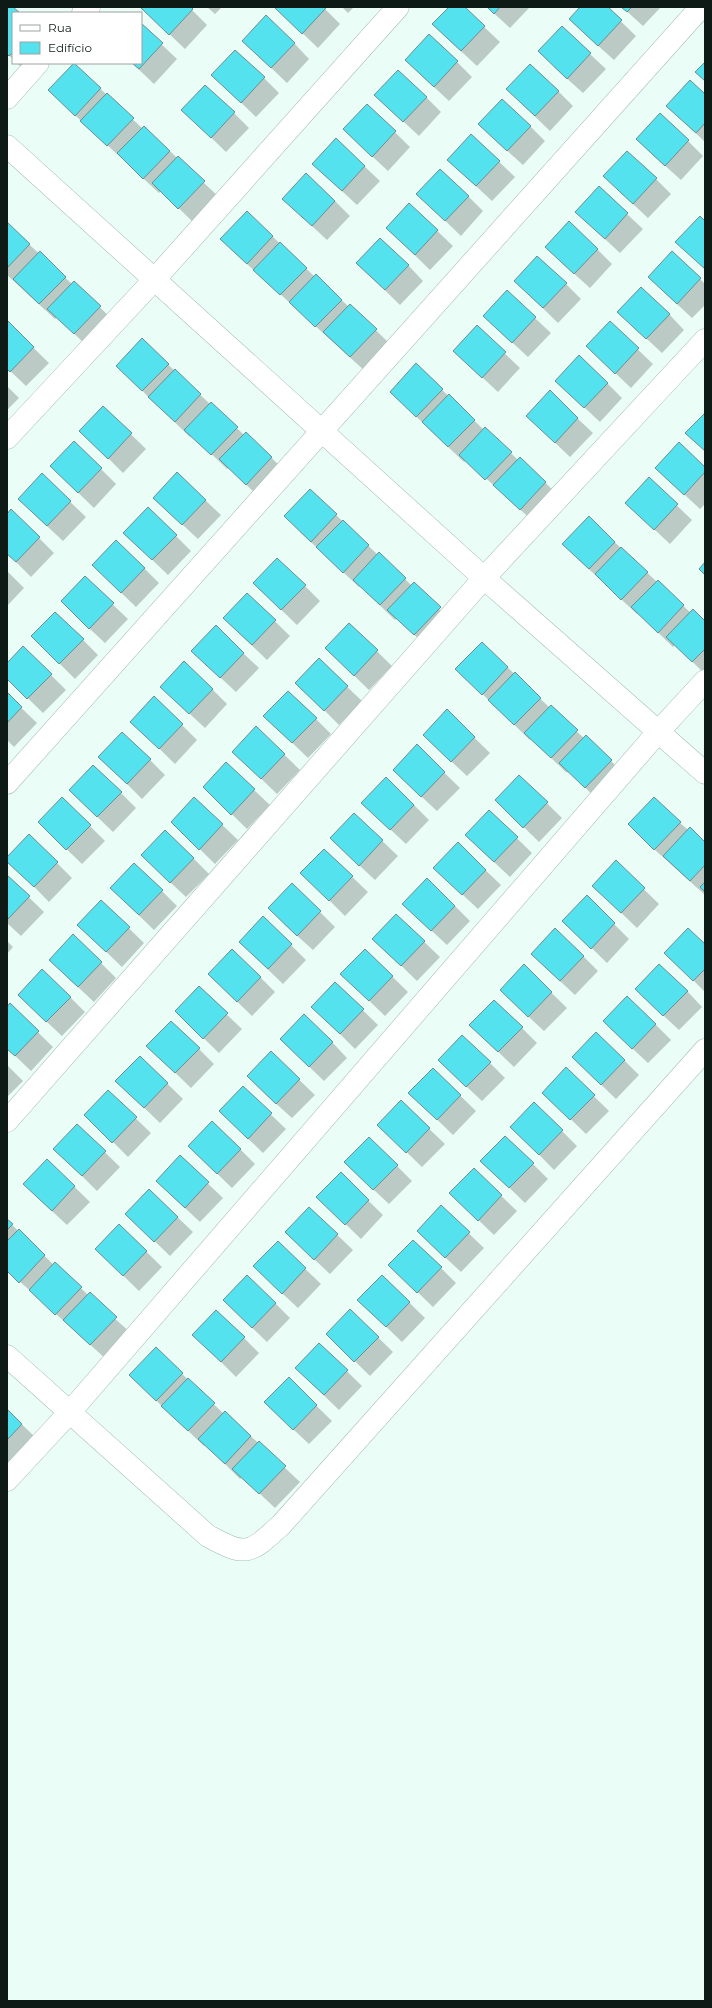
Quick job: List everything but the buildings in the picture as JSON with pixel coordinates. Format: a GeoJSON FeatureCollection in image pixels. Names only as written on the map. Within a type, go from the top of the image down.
{"type":"FeatureCollection","features":[{"type":"Feature","properties":{"kind":"street"},"geometry":{"type":"LineString","coordinates":[[7,438],[154,280],[398,7]]}},
{"type":"Feature","properties":{"kind":"street"},"geometry":{"type":"LineString","coordinates":[[7,783],[321,430],[701,7]]}},
{"type":"Feature","properties":{"kind":"street"},"geometry":{"type":"LineString","coordinates":[[7,98],[37,64]]}},
{"type":"Feature","properties":{"kind":"street"},"geometry":{"type":"LineString","coordinates":[[7,146],[484,578],[705,773]]}},
{"type":"Feature","properties":{"kind":"street"},"geometry":{"type":"LineString","coordinates":[[7,1121],[484,578],[705,340]]}},
{"type":"Feature","properties":{"kind":"street"},"geometry":{"type":"LineString","coordinates":[[7,1480],[70,1412],[658,732],[705,681]]}},
{"type":"Feature","properties":{"kind":"street"},"geometry":{"type":"LineString","coordinates":[[7,1356],[208,1536],[228,1547],[245,1551],[260,1544],[281,1525],[705,1050]]}}]}
